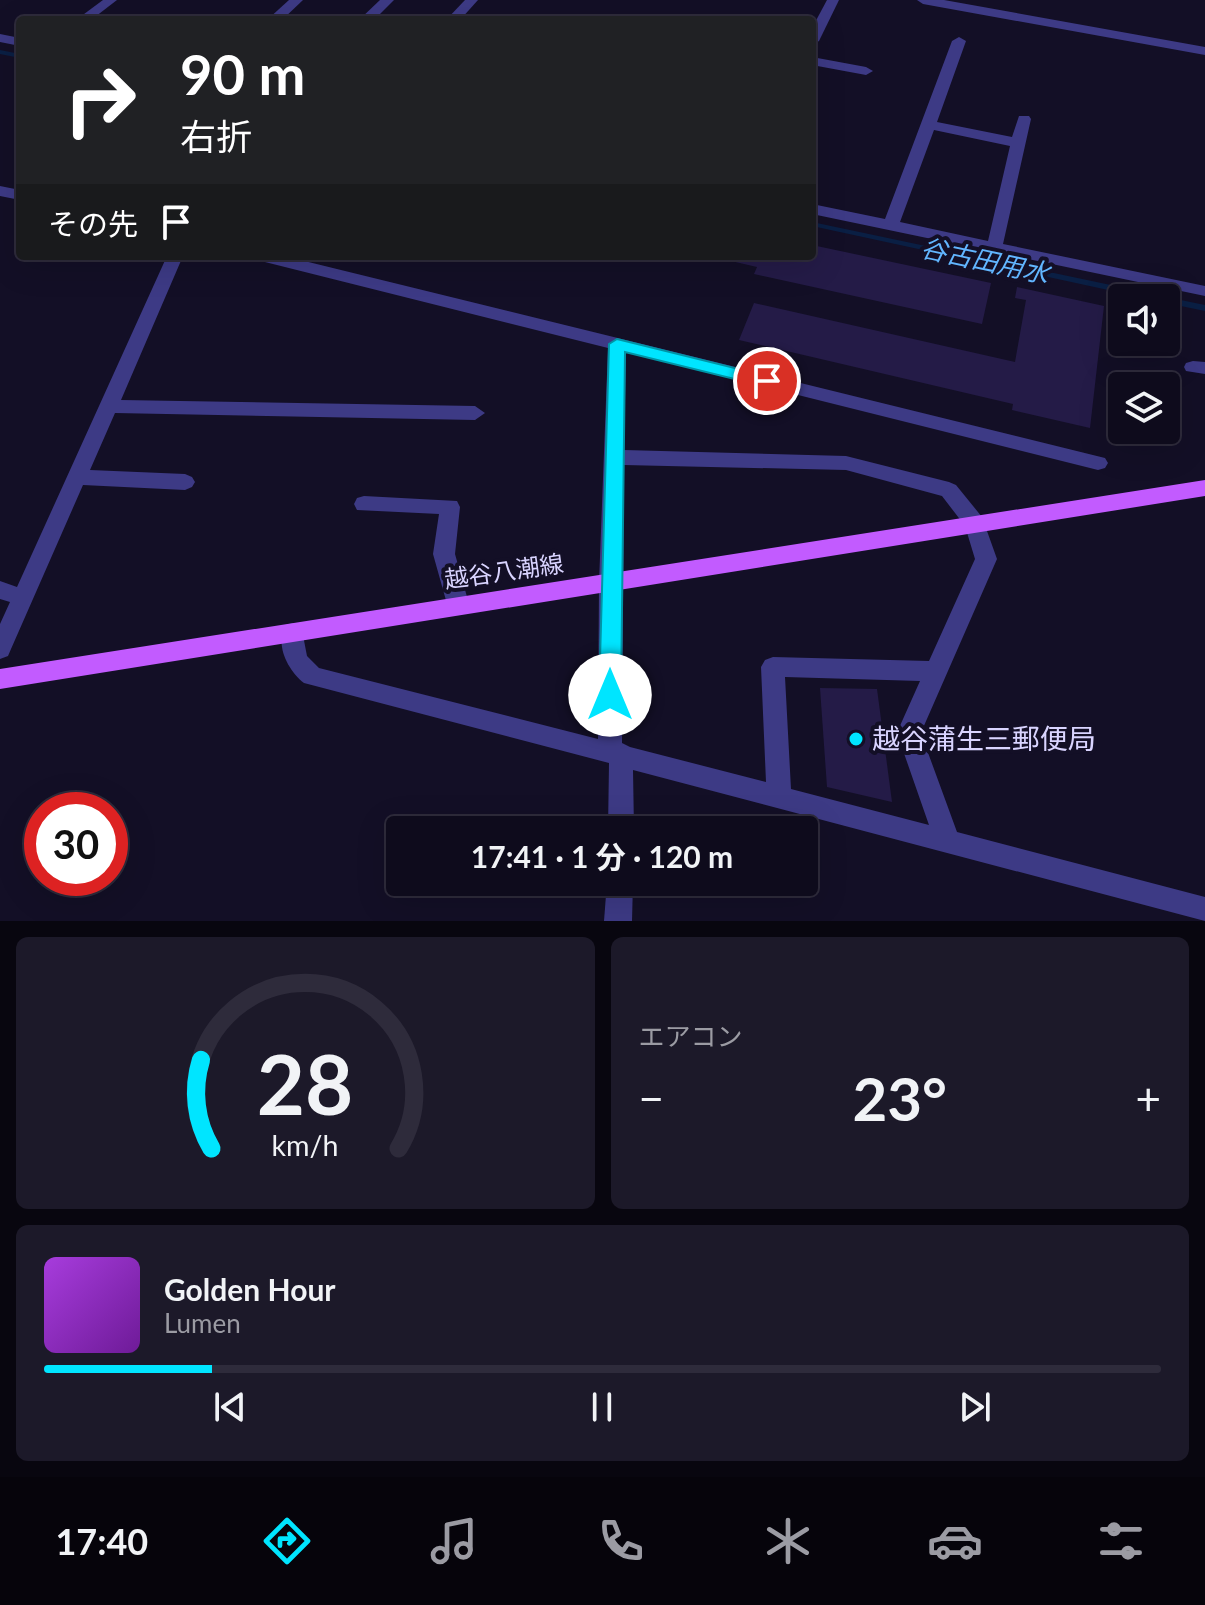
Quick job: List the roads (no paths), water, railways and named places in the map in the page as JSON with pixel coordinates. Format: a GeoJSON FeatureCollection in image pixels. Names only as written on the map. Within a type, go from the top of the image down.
{"type":"FeatureCollection","features":[{"type":"Feature","properties":{"kind":"main road","name":"越谷八潮線"},"geometry":{"type":"LineString","coordinates":[[0,679],[1205,488]]}},
{"type":"Feature","properties":{"kind":"street"},"geometry":{"type":"LineString","coordinates":[[89,16],[111,0]]}},
{"type":"Feature","properties":{"kind":"street"},"geometry":{"type":"LineString","coordinates":[[279,16],[297,0]]}},
{"type":"Feature","properties":{"kind":"street"},"geometry":{"type":"LineString","coordinates":[[370,16],[388,0]]}},
{"type":"Feature","properties":{"kind":"street"},"geometry":{"type":"LineString","coordinates":[[457,16],[472,0]]}},
{"type":"Feature","properties":{"kind":"street"},"geometry":{"type":"LineString","coordinates":[[816,33],[833,0]]}},
{"type":"Feature","properties":{"kind":"street"},"geometry":{"type":"LineString","coordinates":[[923,0],[1205,51]]}},
{"type":"Feature","properties":{"kind":"street"},"geometry":{"type":"LineString","coordinates":[[949,5],[997,0]]}},
{"type":"Feature","properties":{"kind":"street"},"geometry":{"type":"LineString","coordinates":[[891,226],[959,41]]}},
{"type":"Feature","properties":{"kind":"street"},"geometry":{"type":"LineString","coordinates":[[816,62],[866,71]]}},
{"type":"Feature","properties":{"kind":"street"},"geometry":{"type":"LineString","coordinates":[[994,249],[1024,119]]}},
{"type":"Feature","properties":{"kind":"street"},"geometry":{"type":"LineString","coordinates":[[929,125],[1019,143]]}},
{"type":"Feature","properties":{"kind":"street"},"geometry":{"type":"LineString","coordinates":[[816,210],[1205,291]]}},
{"type":"Feature","properties":{"kind":"street"},"geometry":{"type":"LineString","coordinates":[[0,649],[173,260]]}},
{"type":"Feature","properties":{"kind":"street"},"geometry":{"type":"LineString","coordinates":[[279,260],[1098,463]]}},
{"type":"Feature","properties":{"kind":"street"},"geometry":{"type":"LineString","coordinates":[[617,344],[610,583],[620,816]]}},
{"type":"Feature","properties":{"kind":"street"},"geometry":{"type":"LineString","coordinates":[[106,406],[475,413]]}},
{"type":"Feature","properties":{"kind":"street"},"geometry":{"type":"LineString","coordinates":[[614,457],[846,463],[949,490],[975,523],[986,559],[938,671],[914,717],[911,739],[948,843]]}},
{"type":"Feature","properties":{"kind":"street"},"geometry":{"type":"LineString","coordinates":[[75,477],[185,482]]}},
{"type":"Feature","properties":{"kind":"street"},"geometry":{"type":"LineString","coordinates":[[364,504],[450,507],[444,554],[458,604]]}},
{"type":"Feature","properties":{"kind":"street"},"geometry":{"type":"LineString","coordinates":[[0,590],[23,598]]}},
{"type":"Feature","properties":{"kind":"street"},"geometry":{"type":"LineString","coordinates":[[293,632],[293,655],[312,676],[615,752],[779,799],[1205,910]]}},
{"type":"Feature","properties":{"kind":"street"},"geometry":{"type":"LineString","coordinates":[[779,799],[773,667],[938,671]]}},
{"type":"Feature","properties":{"kind":"street"},"geometry":{"type":"LineString","coordinates":[[618,921],[619,896]]}},
{"type":"Feature","properties":{"kind":"waterway","name":"谷古田用水"},"geometry":{"type":"LineString","coordinates":[[0,52],[16,55]]}},
{"type":"Feature","properties":{"kind":"waterway","name":"谷古田用水"},"geometry":{"type":"LineString","coordinates":[[816,225],[1108,287]]}},
{"type":"Feature","properties":{"kind":"waterway","name":"谷古田用水"},"geometry":{"type":"LineString","coordinates":[[1180,303],[1205,308]]}},
{"type":"Feature","properties":{"kind":"place","name":"越谷蒲生三郵便局"},"geometry":{"type":"Point","coordinates":[856,739]}}]}
